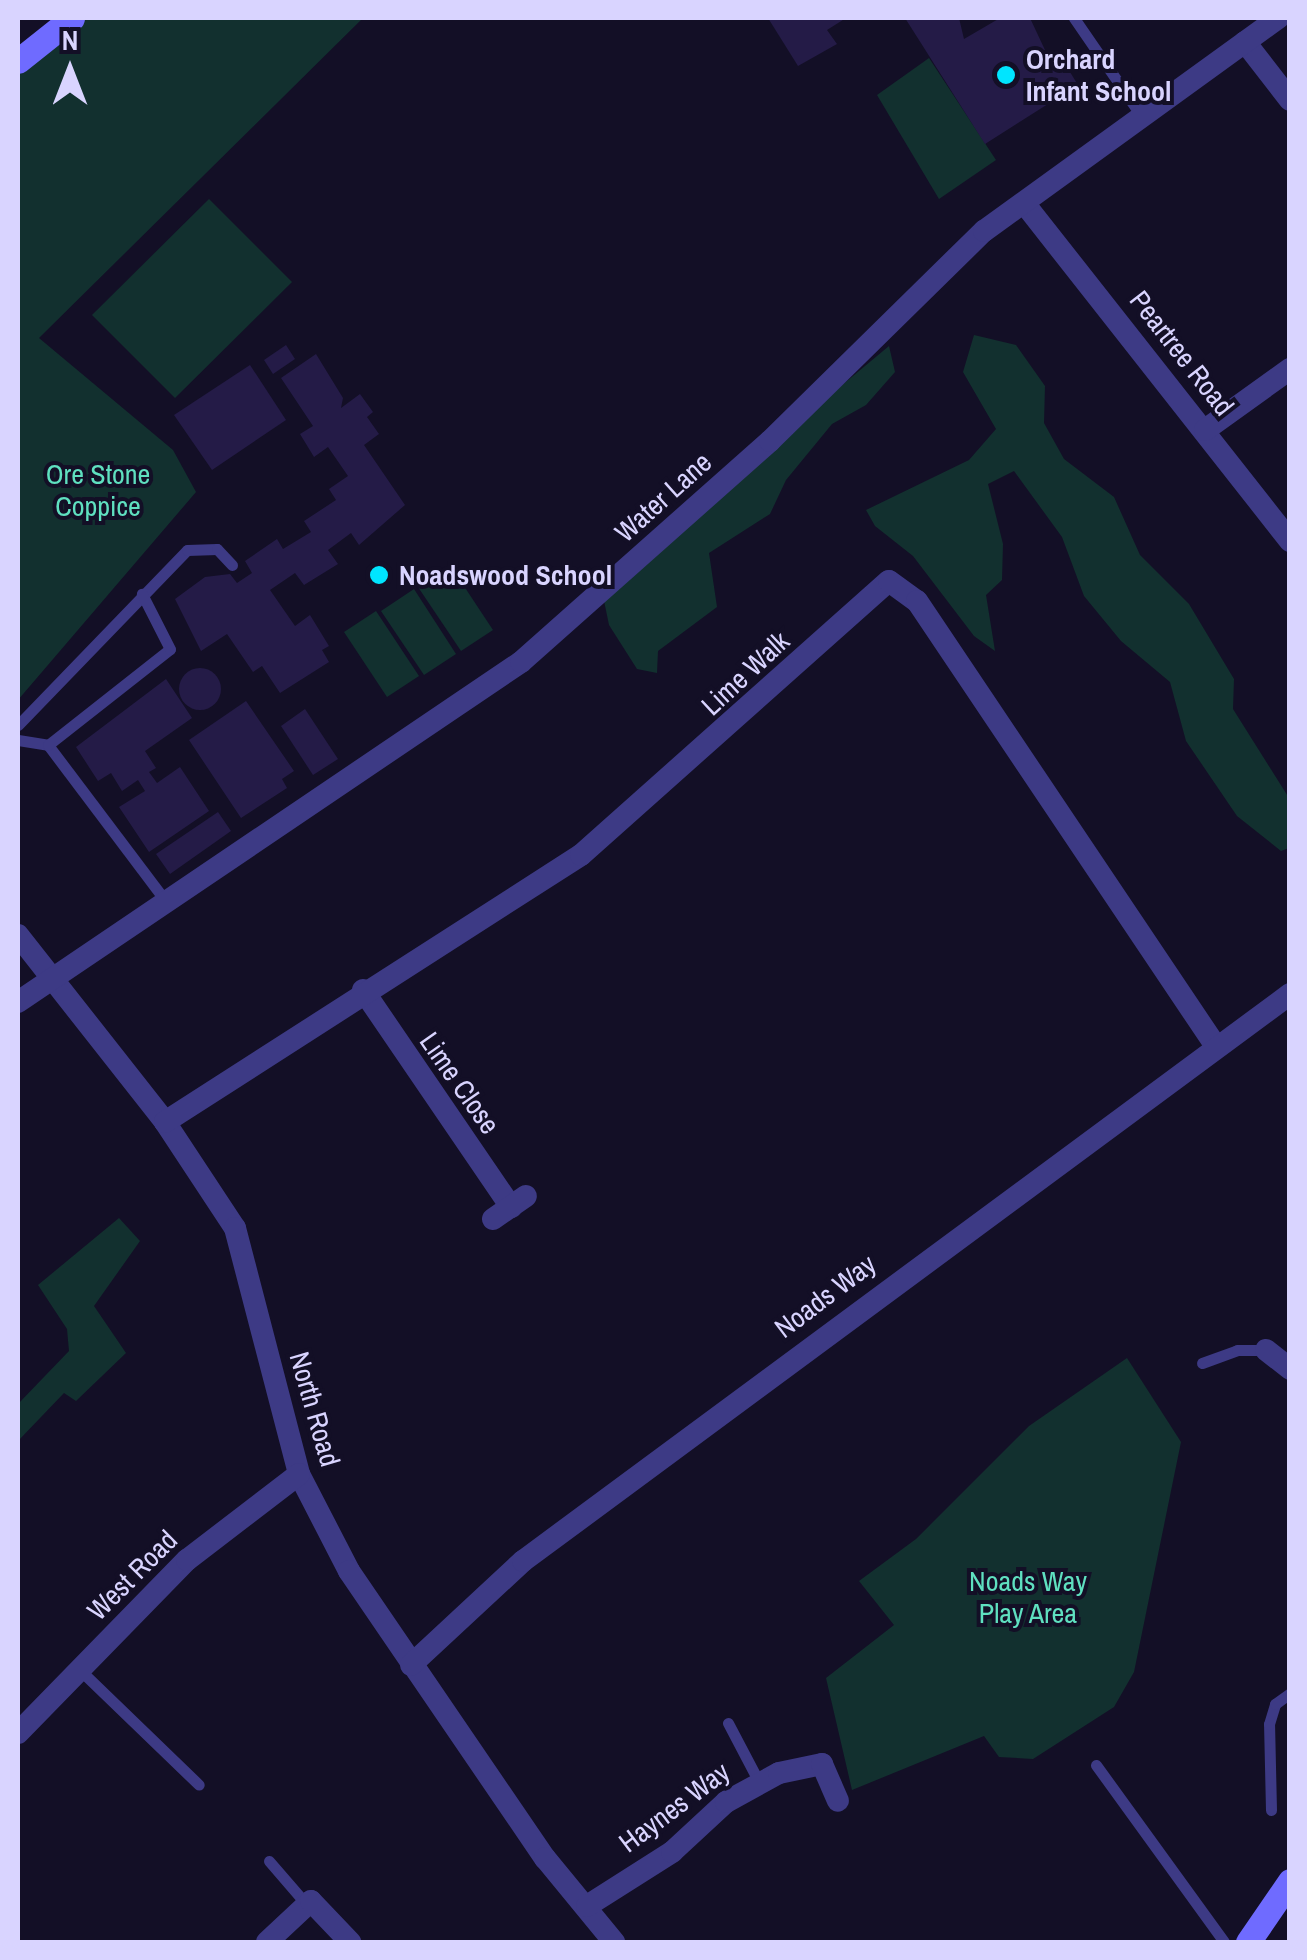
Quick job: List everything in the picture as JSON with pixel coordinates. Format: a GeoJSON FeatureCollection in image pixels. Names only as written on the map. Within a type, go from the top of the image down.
{"type":"FeatureCollection","features":[{"type":"Feature","properties":{"kind":"street"},"geometry":{"type":"LineString","coordinates":[[18,61],[72,18]]}},
{"type":"Feature","properties":{"kind":"street","name":"Water Lane"},"geometry":{"type":"LineString","coordinates":[[18,1002],[56,982],[521,662],[770,442],[984,231],[1278,18]]}},
{"type":"Feature","properties":{"kind":"street"},"geometry":{"type":"LineString","coordinates":[[1245,42],[1290,100]]}},
{"type":"Feature","properties":{"kind":"street","name":"Peartree Road"},"geometry":{"type":"LineString","coordinates":[[1024,203],[1290,541]]}},
{"type":"Feature","properties":{"kind":"street"},"geometry":{"type":"LineString","coordinates":[[1204,430],[1290,369]]}},
{"type":"Feature","properties":{"kind":"street","name":"Lime Walk"},"geometry":{"type":"LineString","coordinates":[[165,1122],[363,990],[542,882],[636,812],[889,581],[917,600],[1215,1046]]}},
{"type":"Feature","properties":{"kind":"street","name":"North Road"},"geometry":{"type":"LineString","coordinates":[[18,935],[165,1122],[236,1228],[299,1474],[349,1571],[411,1664],[614,1942]]}},
{"type":"Feature","properties":{"kind":"street","name":"Lime Close"},"geometry":{"type":"LineString","coordinates":[[363,990],[510,1208]]}},
{"type":"Feature","properties":{"kind":"street","name":"Noads Way"},"geometry":{"type":"LineString","coordinates":[[411,1664],[523,1560],[1290,994]]}},
{"type":"Feature","properties":{"kind":"street"},"geometry":{"type":"LineString","coordinates":[[1266,1350],[1289,1369]]}},
{"type":"Feature","properties":{"kind":"street","name":"West Road"},"geometry":{"type":"LineString","coordinates":[[18,1733],[187,1560],[299,1474]]}},
{"type":"Feature","properties":{"kind":"street","name":"Haynes Way"},"geometry":{"type":"LineString","coordinates":[[588,1906],[759,1782],[822,1764],[838,1800]]}},
{"type":"Feature","properties":{"kind":"street"},"geometry":{"type":"LineString","coordinates":[[1248,1942],[1290,1881]]}},
{"type":"Feature","properties":{"kind":"street"},"geometry":{"type":"LineString","coordinates":[[267,1942],[307,1905],[350,1942]]}},
{"type":"Feature","properties":{"kind":"lane"},"geometry":{"type":"LineString","coordinates":[[1074,18],[1142,116]]}},
{"type":"Feature","properties":{"kind":"lane"},"geometry":{"type":"LineString","coordinates":[[18,725],[142,594],[201,544],[232,565]]}},
{"type":"Feature","properties":{"kind":"lane"},"geometry":{"type":"LineString","coordinates":[[48,745],[170,649],[142,594]]}},
{"type":"Feature","properties":{"kind":"lane"},"geometry":{"type":"LineString","coordinates":[[18,740],[48,745],[167,903]]}},
{"type":"Feature","properties":{"kind":"lane"},"geometry":{"type":"LineString","coordinates":[[1202,1364],[1237,1350],[1266,1350]]}},
{"type":"Feature","properties":{"kind":"lane"},"geometry":{"type":"LineString","coordinates":[[80,1670],[199,1785]]}},
{"type":"Feature","properties":{"kind":"lane"},"geometry":{"type":"LineString","coordinates":[[1271,1810],[1270,1724],[1275,1704],[1290,1693]]}},
{"type":"Feature","properties":{"kind":"lane"},"geometry":{"type":"LineString","coordinates":[[728,1723],[759,1782]]}},
{"type":"Feature","properties":{"kind":"lane"},"geometry":{"type":"LineString","coordinates":[[1096,1766],[1224,1942]]}},
{"type":"Feature","properties":{"kind":"lane"},"geometry":{"type":"LineString","coordinates":[[268,1861],[307,1905]]}},
{"type":"Feature","properties":{"kind":"green space","name":"Ore Stone Coppice"},"geometry":{"type":"Polygon","coordinates":[[[84,18],[363,18],[39,338],[173,450],[196,492],[18,700],[18,70],[84,18]]]}},
{"type":"Feature","properties":{"kind":"green space"},"geometry":{"type":"Polygon","coordinates":[[[929,58],[996,160],[939,199],[877,95],[929,58]]]}},
{"type":"Feature","properties":{"kind":"green space"},"geometry":{"type":"Polygon","coordinates":[[[209,199],[292,282],[175,398],[92,315],[209,199]]]}},
{"type":"Feature","properties":{"kind":"green space"},"geometry":{"type":"Polygon","coordinates":[[[974,335],[1016,345],[1045,386],[1044,423],[1064,459],[1114,497],[1140,555],[1189,604],[1234,679],[1233,709],[1289,798],[1289,848],[1281,851],[1237,816],[1186,741],[1170,682],[1121,641],[1084,596],[1062,537],[1014,471],[988,484],[1003,544],[1002,580],[986,595],[995,651],[974,636],[913,556],[875,526],[866,510],[969,460],[996,429],[963,372],[974,335]]]}},
{"type":"Feature","properties":{"kind":"green space"},"geometry":{"type":"Polygon","coordinates":[[[889,346],[895,372],[866,405],[832,424],[786,480],[770,514],[709,553],[717,607],[658,651],[657,673],[637,669],[609,625],[601,586],[889,346]]]}},
{"type":"Feature","properties":{"kind":"green space"},"geometry":{"type":"Polygon","coordinates":[[[450,565],[493,630],[461,651],[418,587],[450,565]]]}},
{"type":"Feature","properties":{"kind":"green space"},"geometry":{"type":"Polygon","coordinates":[[[414,589],[456,654],[424,675],[381,611],[414,589]]]}},
{"type":"Feature","properties":{"kind":"green space"},"geometry":{"type":"Polygon","coordinates":[[[376,611],[419,676],[387,697],[344,632],[376,611]]]}},
{"type":"Feature","properties":{"kind":"green space"},"geometry":{"type":"Polygon","coordinates":[[[119,1218],[140,1241],[94,1306],[126,1353],[76,1401],[64,1393],[18,1441],[18,1404],[69,1351],[67,1329],[38,1285],[119,1218]]]}},
{"type":"Feature","properties":{"kind":"green space","name":"Noads Way Play Area"},"geometry":{"type":"Polygon","coordinates":[[[1127,1358],[1181,1442],[1134,1672],[1114,1707],[1033,1759],[999,1757],[984,1736],[852,1790],[826,1678],[894,1625],[859,1581],[916,1539],[1029,1426],[1127,1358]]]}},
{"type":"Feature","properties":{"kind":"building"},"geometry":{"type":"Polygon","coordinates":[[[768,18],[846,18],[827,30],[837,44],[798,66],[768,18]]]}},
{"type":"Feature","properties":{"kind":"building","name":"Orchard Infant School"},"geometry":{"type":"Polygon","coordinates":[[[905,18],[959,18],[964,39],[1000,18],[1030,18],[1052,65],[1062,59],[1078,85],[985,144],[905,18]]]}},
{"type":"Feature","properties":{"kind":"building"},"geometry":{"type":"Polygon","coordinates":[[[286,345],[295,359],[273,374],[264,360],[286,345]]]}},
{"type":"Feature","properties":{"kind":"building"},"geometry":{"type":"Polygon","coordinates":[[[316,354],[343,398],[341,408],[360,394],[373,412],[367,417],[379,434],[364,445],[405,505],[359,545],[351,533],[328,550],[338,564],[304,585],[295,573],[270,590],[295,626],[310,615],[329,646],[322,650],[329,662],[280,693],[262,666],[253,672],[227,634],[201,651],[175,599],[205,577],[230,574],[237,583],[252,573],[245,561],[277,539],[283,549],[311,532],[304,521],[336,500],[329,489],[348,476],[328,447],[314,457],[300,434],[313,426],[281,378],[316,354]]]}},
{"type":"Feature","properties":{"kind":"building"},"geometry":{"type":"Polygon","coordinates":[[[250,365],[286,420],[212,470],[174,415],[250,365]]]}},
{"type":"Feature","properties":{"kind":"building"},"geometry":{"type":"Polygon","coordinates":[[[200,668],[215,674],[221,689],[215,704],[200,710],[185,704],[179,689],[185,674],[200,668]]]}},
{"type":"Feature","properties":{"kind":"building"},"geometry":{"type":"Polygon","coordinates":[[[166,679],[192,718],[145,751],[156,768],[149,772],[157,783],[180,767],[209,811],[149,852],[119,807],[145,791],[138,780],[122,791],[111,773],[98,781],[76,747],[166,679]]]}},
{"type":"Feature","properties":{"kind":"building"},"geometry":{"type":"Polygon","coordinates":[[[246,701],[294,771],[282,779],[287,788],[241,818],[189,740],[246,701]]]}},
{"type":"Feature","properties":{"kind":"building"},"geometry":{"type":"Polygon","coordinates":[[[305,709],[338,759],[313,775],[281,726],[305,709]]]}},
{"type":"Feature","properties":{"kind":"building"},"geometry":{"type":"Polygon","coordinates":[[[218,812],[231,831],[170,874],[156,854],[218,812]]]}},
{"type":"Feature","properties":{"kind":"place","name":"Orchard Infant School"},"geometry":{"type":"Point","coordinates":[1006,75]}},
{"type":"Feature","properties":{"kind":"place","name":"Noadswood School"},"geometry":{"type":"Point","coordinates":[379,575]}}]}
